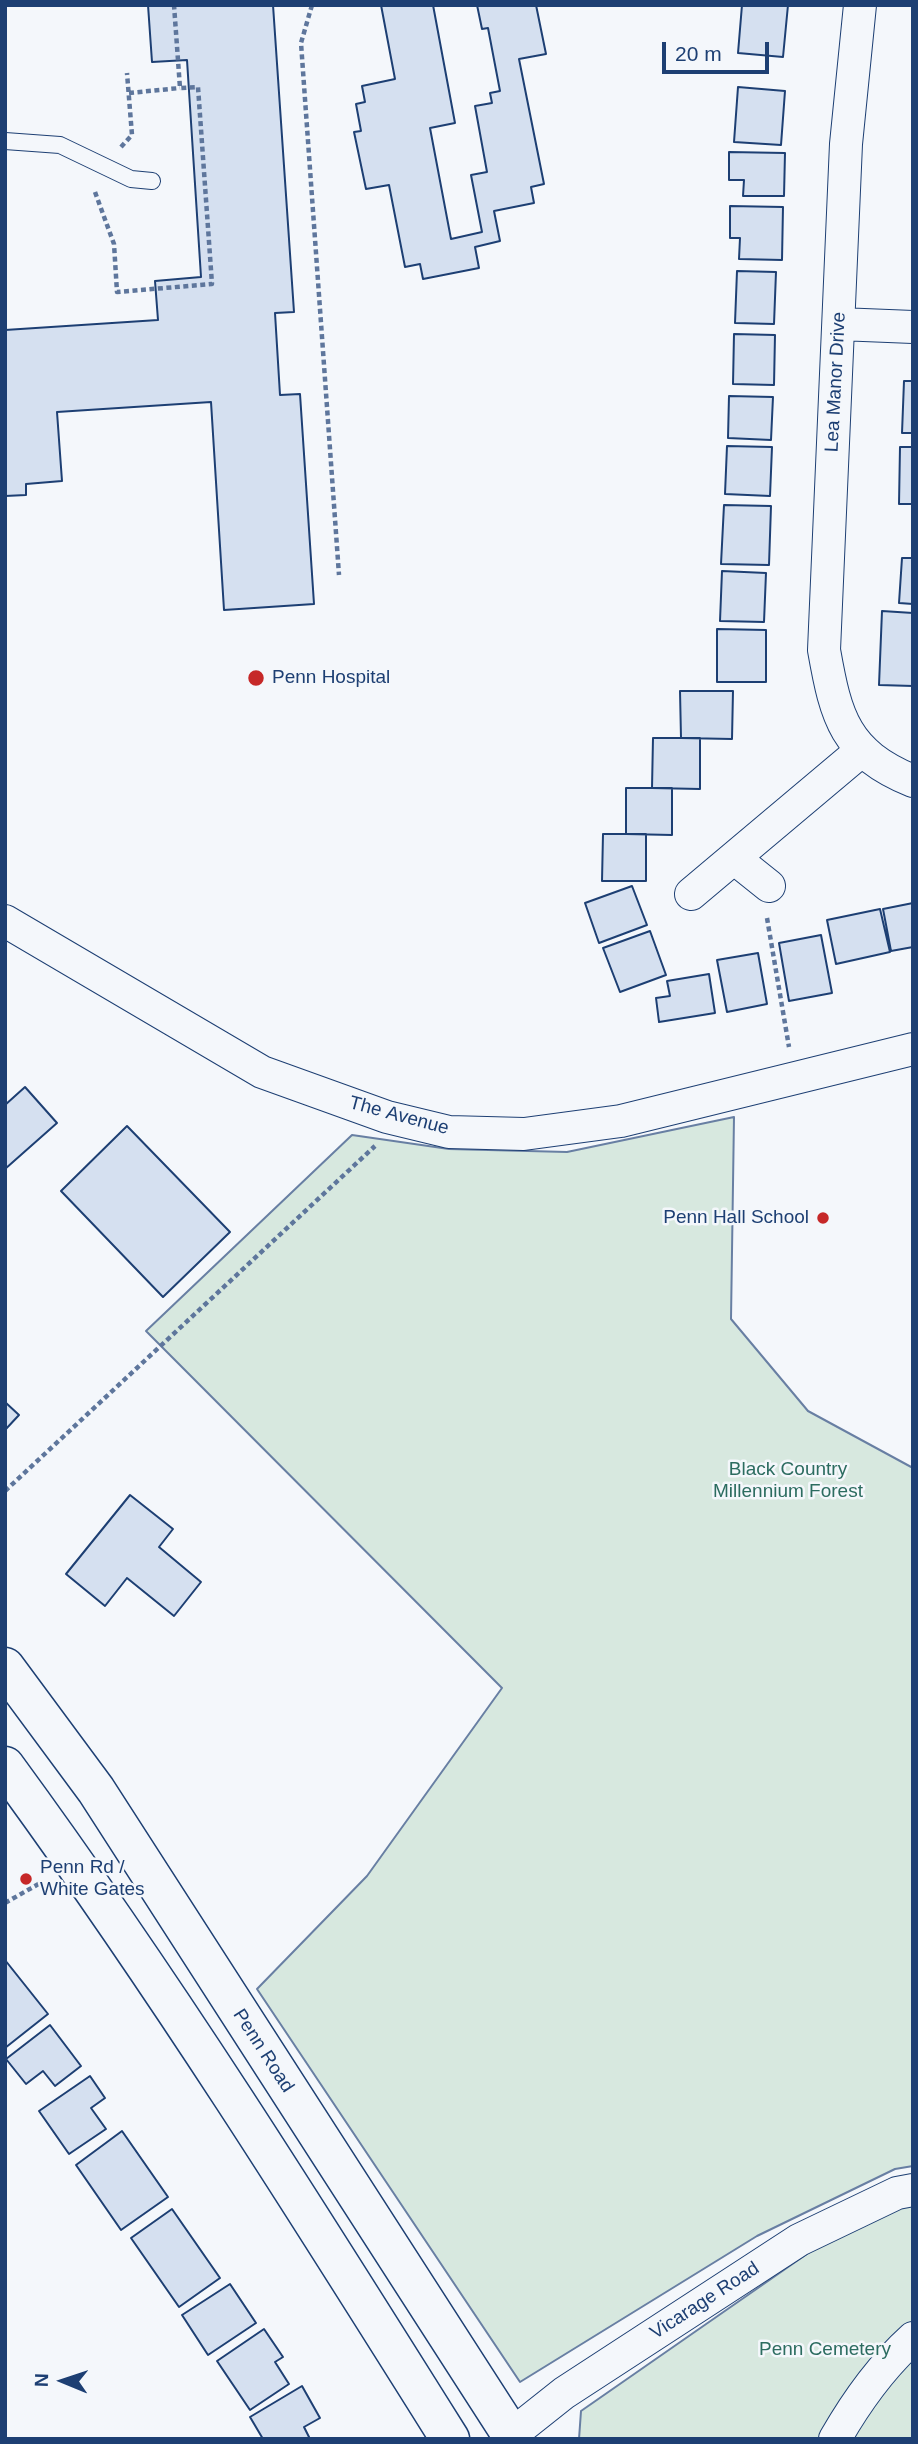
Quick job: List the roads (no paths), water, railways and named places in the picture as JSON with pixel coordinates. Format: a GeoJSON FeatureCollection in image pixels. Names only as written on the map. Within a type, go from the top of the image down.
{"type":"FeatureCollection","features":[{"type":"Feature","properties":{"kind":"highway","name":"Penn Road"},"geometry":{"type":"LineString","coordinates":[[5,1667],[96,1790],[510,2438]]}},
{"type":"Feature","properties":{"kind":"highway"},"geometry":{"type":"LineString","coordinates":[[5,1766],[88,1879],[197,2042],[450,2439]]}},
{"type":"Feature","properties":{"kind":"street","name":"Lea Manor Drive"},"geometry":{"type":"LineString","coordinates":[[860,5],[846,144],[824,650],[831,689],[844,725],[860,751],[890,771],[913,780]]}},
{"type":"Feature","properties":{"kind":"street"},"geometry":{"type":"LineString","coordinates":[[839,324],[913,327]]}},
{"type":"Feature","properties":{"kind":"street"},"geometry":{"type":"LineString","coordinates":[[691,894],[860,751]]}},
{"type":"Feature","properties":{"kind":"street"},"geometry":{"type":"LineString","coordinates":[[734,858],[769,886]]}},
{"type":"Feature","properties":{"kind":"street","name":"The Avenue"},"geometry":{"type":"LineString","coordinates":[[5,921],[262,1072],[399,1120],[449,1132],[524,1134],[621,1121],[913,1049]]}},
{"type":"Feature","properties":{"kind":"street","name":"Vicarage Road"},"geometry":{"type":"LineString","coordinates":[[510,2438],[564,2393],[799,2241],[897,2193],[913,2190]]}},
{"type":"Feature","properties":{"kind":"street"},"geometry":{"type":"LineString","coordinates":[[835,2439],[852,2409],[895,2354],[913,2338]]}},
{"type":"Feature","properties":{"kind":"lane"},"geometry":{"type":"LineString","coordinates":[[5,141],[60,145],[131,179],[152,181]]}},
{"type":"Feature","properties":{"kind":"place","name":"Penn Hospital"},"geometry":{"type":"Point","coordinates":[256,678]}},
{"type":"Feature","properties":{"kind":"place","name":"Penn Hall School"},"geometry":{"type":"Point","coordinates":[823,1218]}},
{"type":"Feature","properties":{"kind":"place","name":"Penn Rd / White Gates"},"geometry":{"type":"Point","coordinates":[26,1879]}},
{"type":"Feature","properties":{"kind":"park label","name":"Black Country Millennium Forest"},"geometry":{"type":"Point","coordinates":[788,1481]}},
{"type":"Feature","properties":{"kind":"park label","name":"Penn Cemetery"},"geometry":{"type":"Point","coordinates":[825,2350]}}]}
